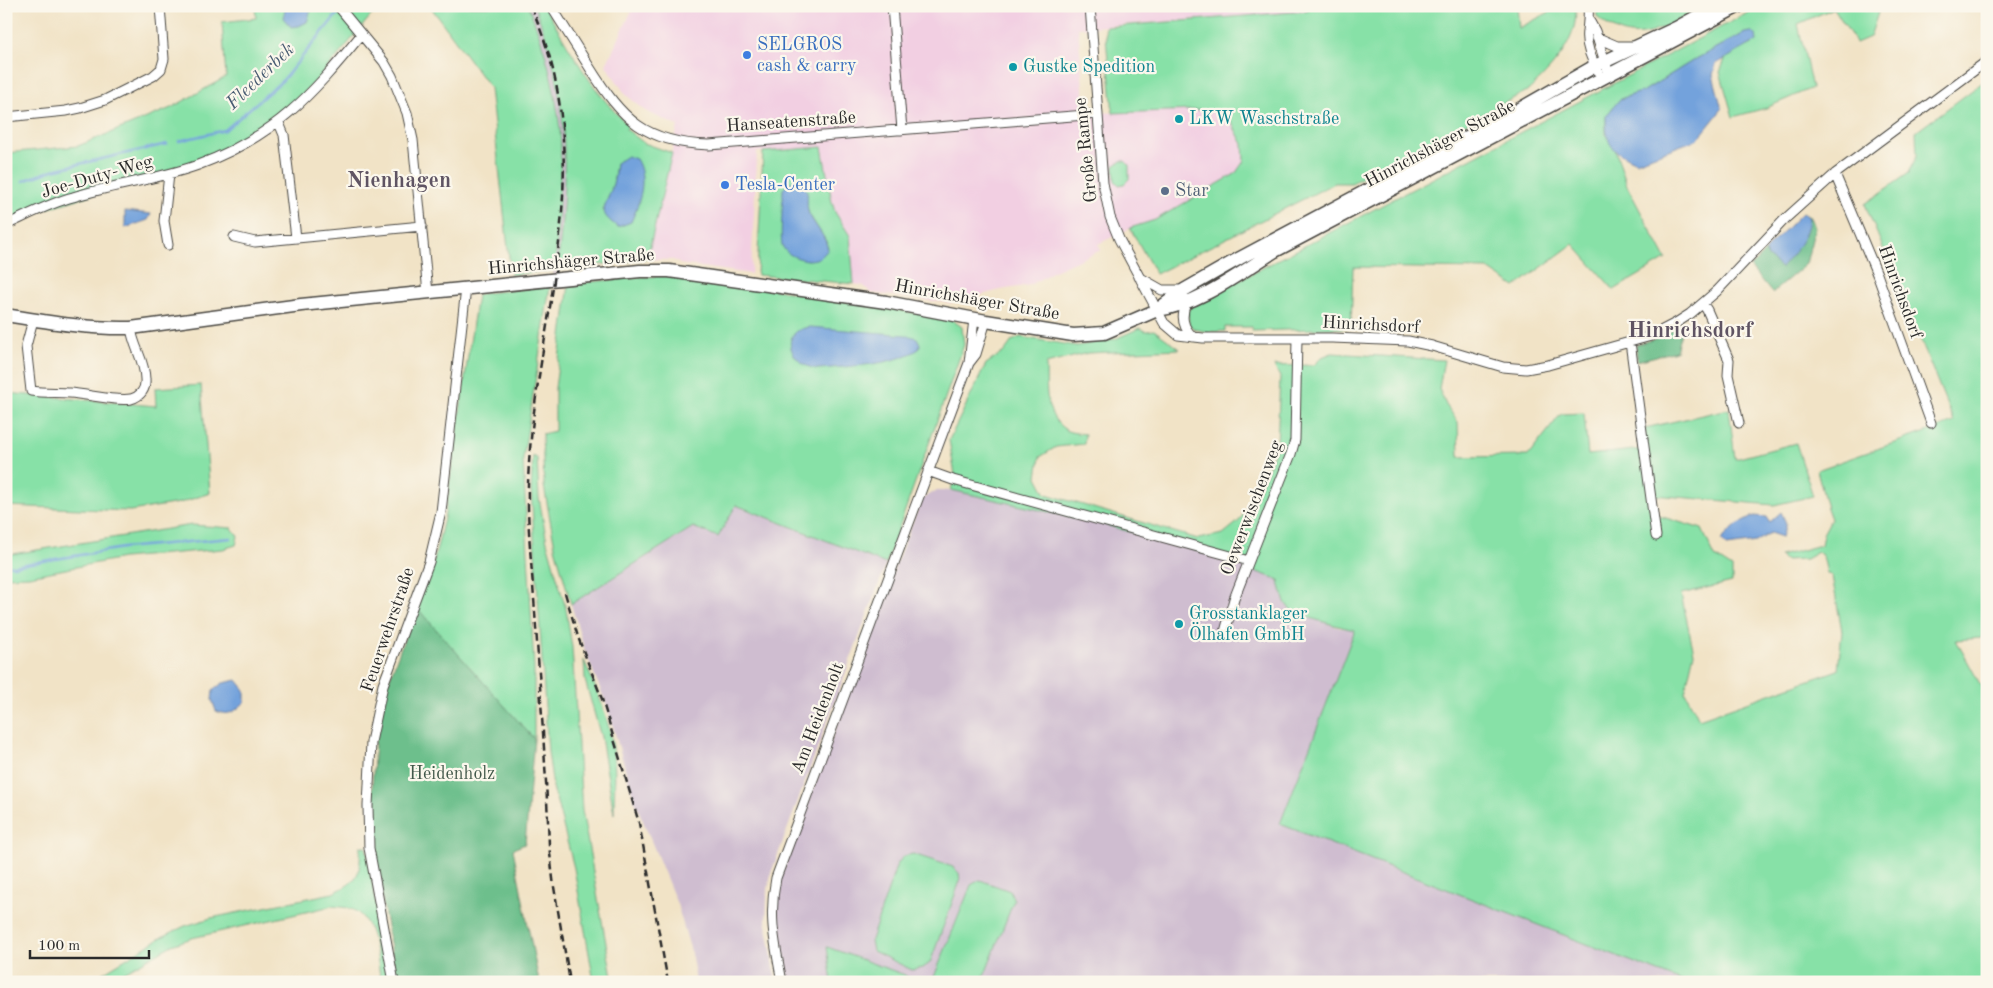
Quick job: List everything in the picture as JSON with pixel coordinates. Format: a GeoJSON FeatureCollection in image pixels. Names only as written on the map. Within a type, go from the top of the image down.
{"type":"FeatureCollection","features":[{"type":"Feature","properties":{"kind":"main road","name":"Hinrichshäger Straße"},"geometry":{"type":"LineString","coordinates":[[6,315],[90,328],[131,328],[291,306],[640,271],[669,272],[886,302],[1073,335],[1093,335],[1114,330],[1156,310],[1174,308],[1185,297],[1264,245],[1518,110],[1600,63],[1676,28],[1716,6]]}},
{"type":"Feature","properties":{"kind":"main road","name":"Hinrichshäger Straße"},"geometry":{"type":"LineString","coordinates":[[1185,297],[1233,277],[1275,251],[1739,6]]}},
{"type":"Feature","properties":{"kind":"street"},"geometry":{"type":"LineString","coordinates":[[6,117],[66,112],[80,108],[105,100],[158,73],[164,59],[160,6]]}},
{"type":"Feature","properties":{"kind":"street"},"geometry":{"type":"LineString","coordinates":[[338,6],[375,50],[392,76],[406,113],[413,140],[428,292]]}},
{"type":"Feature","properties":{"kind":"street","name":"Hanseatenstraße"},"geometry":{"type":"LineString","coordinates":[[551,6],[611,100],[621,112],[634,123],[662,138],[681,143],[708,145],[1098,114]]}},
{"type":"Feature","properties":{"kind":"street"},"geometry":{"type":"LineString","coordinates":[[892,6],[902,130]]}},
{"type":"Feature","properties":{"kind":"street","name":"Große Rampe"},"geometry":{"type":"LineString","coordinates":[[1090,6],[1106,204],[1116,234],[1156,310]]}},
{"type":"Feature","properties":{"kind":"street"},"geometry":{"type":"LineString","coordinates":[[1588,6],[1600,63]]}},
{"type":"Feature","properties":{"kind":"street"},"geometry":{"type":"LineString","coordinates":[[1590,22],[1587,31],[1588,48],[1600,63],[1606,76]]}},
{"type":"Feature","properties":{"kind":"street","name":"Joe-Duty-Weg"},"geometry":{"type":"LineString","coordinates":[[6,225],[73,196],[169,174],[198,165],[229,152],[279,123],[294,110],[322,82],[361,35]]}},
{"type":"Feature","properties":{"kind":"street"},"geometry":{"type":"LineString","coordinates":[[1596,37],[1617,46],[1637,45]]}},
{"type":"Feature","properties":{"kind":"street","name":"Hinrichsdorf"},"geometry":{"type":"LineString","coordinates":[[1156,310],[1170,329],[1178,335],[1193,337],[1408,341],[1432,346],[1503,367],[1526,369],[1548,366],[1630,342],[1663,331],[1703,304],[1785,219],[1835,174],[1987,61]]}},
{"type":"Feature","properties":{"kind":"street"},"geometry":{"type":"LineString","coordinates":[[279,123],[284,135],[296,238]]}},
{"type":"Feature","properties":{"kind":"street","name":"Joe-Duty-Weg"},"geometry":{"type":"LineString","coordinates":[[168,245],[164,221],[169,174]]}},
{"type":"Feature","properties":{"kind":"street","name":"Hinrichsdorf"},"geometry":{"type":"LineString","coordinates":[[1835,174],[1877,274],[1931,424]]}},
{"type":"Feature","properties":{"kind":"street"},"geometry":{"type":"LineString","coordinates":[[234,237],[255,242],[422,226]]}},
{"type":"Feature","properties":{"kind":"street"},"geometry":{"type":"LineString","coordinates":[[1139,278],[1162,290],[1185,297],[1183,321],[1193,337]]}},
{"type":"Feature","properties":{"kind":"street","name":"Feuerwehrstraße"},"geometry":{"type":"LineString","coordinates":[[394,982],[369,848],[368,806],[371,742],[384,685],[429,562],[441,512],[466,288]]}},
{"type":"Feature","properties":{"kind":"street"},"geometry":{"type":"LineString","coordinates":[[1703,304],[1729,360],[1728,375],[1739,423]]}},
{"type":"Feature","properties":{"kind":"street"},"geometry":{"type":"LineString","coordinates":[[34,320],[26,346],[32,391],[109,398],[130,399],[139,395],[144,389],[146,378],[132,340],[131,328]]}},
{"type":"Feature","properties":{"kind":"street","name":"Am Heidenholt"},"geometry":{"type":"LineString","coordinates":[[782,982],[771,921],[772,897],[776,878],[969,363],[980,320]]}},
{"type":"Feature","properties":{"kind":"street","name":"Oewerwischenweg"},"geometry":{"type":"LineString","coordinates":[[1222,631],[1292,454],[1295,440],[1297,338]]}},
{"type":"Feature","properties":{"kind":"street"},"geometry":{"type":"LineString","coordinates":[[1630,342],[1656,536]]}},
{"type":"Feature","properties":{"kind":"street"},"geometry":{"type":"LineString","coordinates":[[928,471],[953,480],[1249,561]]}},
{"type":"Feature","properties":{"kind":"shaded area"},"geometry":{"type":"Polygon","coordinates":[[[528,6],[534,6],[544,30],[555,66],[564,128],[565,177],[561,243],[556,276],[553,276],[557,244],[560,129],[553,85],[528,6]]]}},
{"type":"Feature","properties":{"kind":"shaded area"},"geometry":{"type":"Polygon","coordinates":[[[634,6],[1308,6],[1308,11],[1078,28],[1084,100],[1089,111],[1113,113],[1221,111],[1227,114],[1243,144],[1244,161],[1235,174],[1155,220],[1135,226],[1098,244],[1101,250],[1054,271],[1030,285],[1000,290],[950,303],[871,293],[864,286],[854,284],[850,236],[835,212],[821,147],[757,152],[751,274],[680,264],[674,260],[647,259],[678,126],[647,112],[626,95],[606,65],[634,6]]]}},
{"type":"Feature","properties":{"kind":"shaded area"},"geometry":{"type":"Polygon","coordinates":[[[938,490],[951,490],[1106,525],[1211,555],[1279,580],[1283,596],[1291,610],[1340,628],[1355,629],[1280,824],[1684,982],[788,982],[777,926],[777,903],[781,877],[897,561],[922,499],[938,490]]]}},
{"type":"Feature","properties":{"kind":"shaded area"},"geometry":{"type":"Polygon","coordinates":[[[735,505],[886,564],[771,873],[767,895],[766,921],[776,982],[696,982],[691,951],[677,904],[634,799],[607,706],[585,651],[571,604],[693,527],[718,537],[735,505]]]}},
{"type":"Feature","properties":{"kind":"green space"},"geometry":{"type":"Polygon","coordinates":[[[255,6],[379,6],[329,66],[289,108],[242,142],[207,158],[6,222],[6,153],[78,146],[171,108],[226,77],[222,22],[256,18],[255,6]]]}},
{"type":"Feature","properties":{"kind":"green space"},"geometry":{"type":"Polygon","coordinates":[[[430,6],[528,6],[548,66],[560,129],[560,174],[554,270],[511,275],[490,88],[430,6]]]}},
{"type":"Feature","properties":{"kind":"green space"},"geometry":{"type":"Polygon","coordinates":[[[534,6],[544,6],[592,84],[628,125],[626,129],[644,143],[672,153],[647,259],[557,270],[563,202],[564,136],[555,71],[534,6]],[[616,163],[613,186],[603,210],[618,227],[616,163]]]}},
{"type":"Feature","properties":{"kind":"green space"},"geometry":{"type":"Polygon","coordinates":[[[1308,6],[1517,6],[1519,28],[1561,6],[1576,6],[1576,19],[1573,31],[1562,53],[1529,90],[1352,183],[1335,183],[1156,274],[1130,228],[1155,220],[1235,174],[1244,161],[1243,144],[1227,114],[1221,111],[1113,113],[1105,27],[1308,11],[1308,6]]]}},
{"type":"Feature","properties":{"kind":"green space"},"geometry":{"type":"Polygon","coordinates":[[[1596,6],[1704,6],[1663,28],[1650,33],[1638,34],[1625,33],[1611,27],[1597,17],[1596,6]]]}},
{"type":"Feature","properties":{"kind":"green space"},"geometry":{"type":"Polygon","coordinates":[[[1761,6],[1880,7],[1870,37],[1856,43],[1834,8],[1798,24],[1812,88],[1766,108],[1733,117],[1720,72],[1726,57],[1754,43],[1752,32],[1745,33],[1694,60],[1644,91],[1620,99],[1606,116],[1606,134],[1616,152],[1627,186],[1666,259],[1614,290],[1573,244],[1515,287],[1488,269],[1353,267],[1351,328],[1252,331],[1252,327],[1225,327],[1225,331],[1211,332],[1201,331],[1189,325],[1188,311],[1192,305],[1761,6]]]}},
{"type":"Feature","properties":{"kind":"green space"},"geometry":{"type":"Polygon","coordinates":[[[1987,79],[1987,630],[1981,638],[1956,640],[1987,697],[1987,982],[1684,982],[1280,824],[1355,630],[1322,622],[1291,610],[1286,604],[1279,580],[1211,555],[1106,525],[951,490],[955,475],[949,440],[986,364],[1004,352],[1012,341],[1020,337],[1077,346],[1115,339],[1140,328],[1146,331],[1154,330],[1180,349],[1088,353],[1046,364],[1048,400],[1053,417],[1068,431],[1085,434],[1084,444],[1056,447],[1040,457],[1037,477],[1046,494],[1198,539],[1223,534],[1239,521],[1254,498],[1266,474],[1277,445],[1280,377],[1274,366],[1314,365],[1322,357],[1332,353],[1444,360],[1439,389],[1446,405],[1458,422],[1459,457],[1528,456],[1561,414],[1584,413],[1588,455],[1643,449],[1645,428],[1729,409],[1735,459],[1796,443],[1813,496],[1774,505],[1653,495],[1656,515],[1702,529],[1715,557],[1732,568],[1732,582],[1681,594],[1694,653],[1685,692],[1699,719],[1838,670],[1842,631],[1832,576],[1827,573],[1823,556],[1818,552],[1806,559],[1784,560],[1780,556],[1821,545],[1823,534],[1831,519],[1817,470],[1954,422],[1865,204],[1909,173],[1917,156],[1916,132],[1987,79]]]}},
{"type":"Feature","properties":{"kind":"green space"},"geometry":{"type":"Polygon","coordinates":[[[822,147],[835,212],[850,236],[854,284],[757,275],[763,152],[822,147]],[[794,181],[788,184],[828,249],[826,241],[809,214],[806,204],[807,194],[800,183],[794,181]]]}},
{"type":"Feature","properties":{"kind":"green space"},"geometry":{"type":"Polygon","coordinates":[[[1121,161],[1125,161],[1129,165],[1129,179],[1124,184],[1119,185],[1115,181],[1114,166],[1121,161]]]}},
{"type":"Feature","properties":{"kind":"green space"},"geometry":{"type":"Polygon","coordinates":[[[1803,212],[1809,216],[1815,227],[1806,264],[1772,293],[1750,267],[1803,212]]]}},
{"type":"Feature","properties":{"kind":"green space"},"geometry":{"type":"Polygon","coordinates":[[[671,276],[753,286],[951,319],[962,327],[964,345],[886,564],[736,505],[718,537],[693,527],[571,604],[555,547],[544,486],[542,434],[555,431],[555,388],[569,284],[639,277],[671,276]]]}},
{"type":"Feature","properties":{"kind":"green space"},"geometry":{"type":"Polygon","coordinates":[[[550,286],[523,459],[534,668],[534,739],[416,607],[433,565],[445,514],[477,295],[550,286]]]}},
{"type":"Feature","properties":{"kind":"green space"},"geometry":{"type":"Polygon","coordinates":[[[1678,327],[1681,333],[1676,351],[1637,361],[1636,345],[1660,337],[1678,327]]]}},
{"type":"Feature","properties":{"kind":"green space"},"geometry":{"type":"Polygon","coordinates":[[[201,385],[210,493],[180,503],[130,511],[6,506],[6,393],[156,406],[155,388],[201,385]]]}},
{"type":"Feature","properties":{"kind":"green space"},"geometry":{"type":"Polygon","coordinates":[[[533,456],[537,458],[539,498],[547,542],[566,609],[572,647],[582,810],[613,982],[594,982],[574,868],[553,787],[548,752],[531,490],[533,456]]]}},
{"type":"Feature","properties":{"kind":"green space"},"geometry":{"type":"Polygon","coordinates":[[[192,525],[232,528],[238,536],[236,545],[223,549],[123,558],[29,576],[6,577],[6,555],[192,525]]]}},
{"type":"Feature","properties":{"kind":"green space","name":"Heidenholz"},"geometry":{"type":"Polygon","coordinates":[[[416,607],[534,739],[525,844],[513,849],[539,982],[397,982],[373,848],[371,806],[375,742],[386,688],[416,607]]]}},
{"type":"Feature","properties":{"kind":"green space"},"geometry":{"type":"Polygon","coordinates":[[[584,660],[603,707],[610,731],[615,770],[614,814],[601,737],[585,680],[584,660]]]}},
{"type":"Feature","properties":{"kind":"green space"},"geometry":{"type":"Polygon","coordinates":[[[360,846],[366,847],[390,982],[381,982],[374,941],[365,921],[351,909],[332,906],[192,938],[172,945],[107,982],[88,982],[162,937],[185,926],[211,918],[333,893],[342,889],[357,876],[360,863],[360,846]]]}},
{"type":"Feature","properties":{"kind":"green space"},"geometry":{"type":"Polygon","coordinates":[[[913,854],[953,867],[959,873],[960,881],[930,963],[923,968],[912,970],[873,951],[871,940],[897,864],[904,856],[913,854]]]}},
{"type":"Feature","properties":{"kind":"green space"},"geometry":{"type":"Polygon","coordinates":[[[980,880],[1010,891],[1014,900],[982,982],[932,982],[971,885],[980,880]]]}},
{"type":"Feature","properties":{"kind":"green space"},"geometry":{"type":"Polygon","coordinates":[[[827,947],[905,975],[913,982],[832,982],[827,947]]]}},
{"type":"Feature","properties":{"kind":"water"},"geometry":{"type":"Polygon","coordinates":[[[286,6],[308,6],[311,10],[307,22],[291,27],[283,18],[286,6]]]}},
{"type":"Feature","properties":{"kind":"water"},"geometry":{"type":"Polygon","coordinates":[[[1752,32],[1756,35],[1757,41],[1716,64],[1713,75],[1722,109],[1698,139],[1636,162],[1615,150],[1607,134],[1606,116],[1620,99],[1644,91],[1694,60],[1745,33],[1752,32]]]}},
{"type":"Feature","properties":{"kind":"water"},"geometry":{"type":"Polygon","coordinates":[[[627,156],[636,159],[640,166],[642,182],[640,198],[631,222],[618,227],[607,217],[604,209],[613,184],[616,163],[627,156]]]}},
{"type":"Feature","properties":{"kind":"water"},"geometry":{"type":"Polygon","coordinates":[[[794,181],[805,187],[809,214],[827,244],[828,249],[819,258],[808,260],[793,256],[782,245],[783,189],[794,181]]]}},
{"type":"Feature","properties":{"kind":"water"},"geometry":{"type":"Polygon","coordinates":[[[125,211],[151,214],[148,220],[125,228],[125,211]]]}},
{"type":"Feature","properties":{"kind":"water"},"geometry":{"type":"Polygon","coordinates":[[[1803,212],[1809,218],[1806,233],[1791,257],[1781,268],[1768,257],[1765,250],[1803,212]]]}},
{"type":"Feature","properties":{"kind":"water"},"geometry":{"type":"Polygon","coordinates":[[[810,327],[906,335],[917,338],[920,344],[919,349],[908,355],[884,362],[819,369],[809,367],[801,362],[791,349],[793,335],[799,330],[810,327]]]}},
{"type":"Feature","properties":{"kind":"water"},"geometry":{"type":"Polygon","coordinates":[[[1781,512],[1786,523],[1782,537],[1770,533],[1756,542],[1727,546],[1721,540],[1737,525],[1754,516],[1767,517],[1770,522],[1781,512]]]}},
{"type":"Feature","properties":{"kind":"water"},"geometry":{"type":"Polygon","coordinates":[[[237,680],[245,690],[245,702],[229,713],[216,711],[212,700],[213,690],[223,683],[237,680]]]}},
{"type":"Feature","properties":{"kind":"waterway","name":"Fleederbek"},"geometry":{"type":"LineString","coordinates":[[179,141],[225,130],[283,80],[344,6]]}},
{"type":"Feature","properties":{"kind":"waterway","name":"Fleederbek"},"geometry":{"type":"LineString","coordinates":[[23,181],[53,170],[167,144]]}},
{"type":"Feature","properties":{"kind":"waterway","name":"Fleederbek"},"geometry":{"type":"LineString","coordinates":[[6,190],[10,188]]}},
{"type":"Feature","properties":{"kind":"waterway"},"geometry":{"type":"LineString","coordinates":[[6,565],[13,566],[123,548],[231,538]]}},
{"type":"Feature","properties":{"kind":"railway"},"geometry":{"type":"LineString","coordinates":[[531,6],[545,42],[555,79],[562,130],[564,180],[554,282],[531,433],[528,500],[549,845],[570,982]]}},
{"type":"Feature","properties":{"kind":"railway"},"geometry":{"type":"LineString","coordinates":[[565,593],[578,637],[602,699],[639,823],[668,982]]}},
{"type":"Feature","properties":{"kind":"place","name":"SELGROS cash & carry"},"geometry":{"type":"Point","coordinates":[747,55]}},
{"type":"Feature","properties":{"kind":"place","name":"Gustke Spedition"},"geometry":{"type":"Point","coordinates":[1013,67]}},
{"type":"Feature","properties":{"kind":"place","name":"LKW Waschstraße"},"geometry":{"type":"Point","coordinates":[1179,119]}},
{"type":"Feature","properties":{"kind":"place","name":"Tesla-Center"},"geometry":{"type":"Point","coordinates":[725,185]}},
{"type":"Feature","properties":{"kind":"place","name":"Star"},"geometry":{"type":"Point","coordinates":[1165,191]}},
{"type":"Feature","properties":{"kind":"place","name":"Grosstanklager Ölhafen GmbH"},"geometry":{"type":"Point","coordinates":[1179,624]}},
{"type":"Feature","properties":{"kind":"district","name":"Nienhagen"},"geometry":{"type":"Point","coordinates":[399,181]}},
{"type":"Feature","properties":{"kind":"district","name":"Hinrichsdorf"},"geometry":{"type":"Point","coordinates":[1690,331]}}]}
